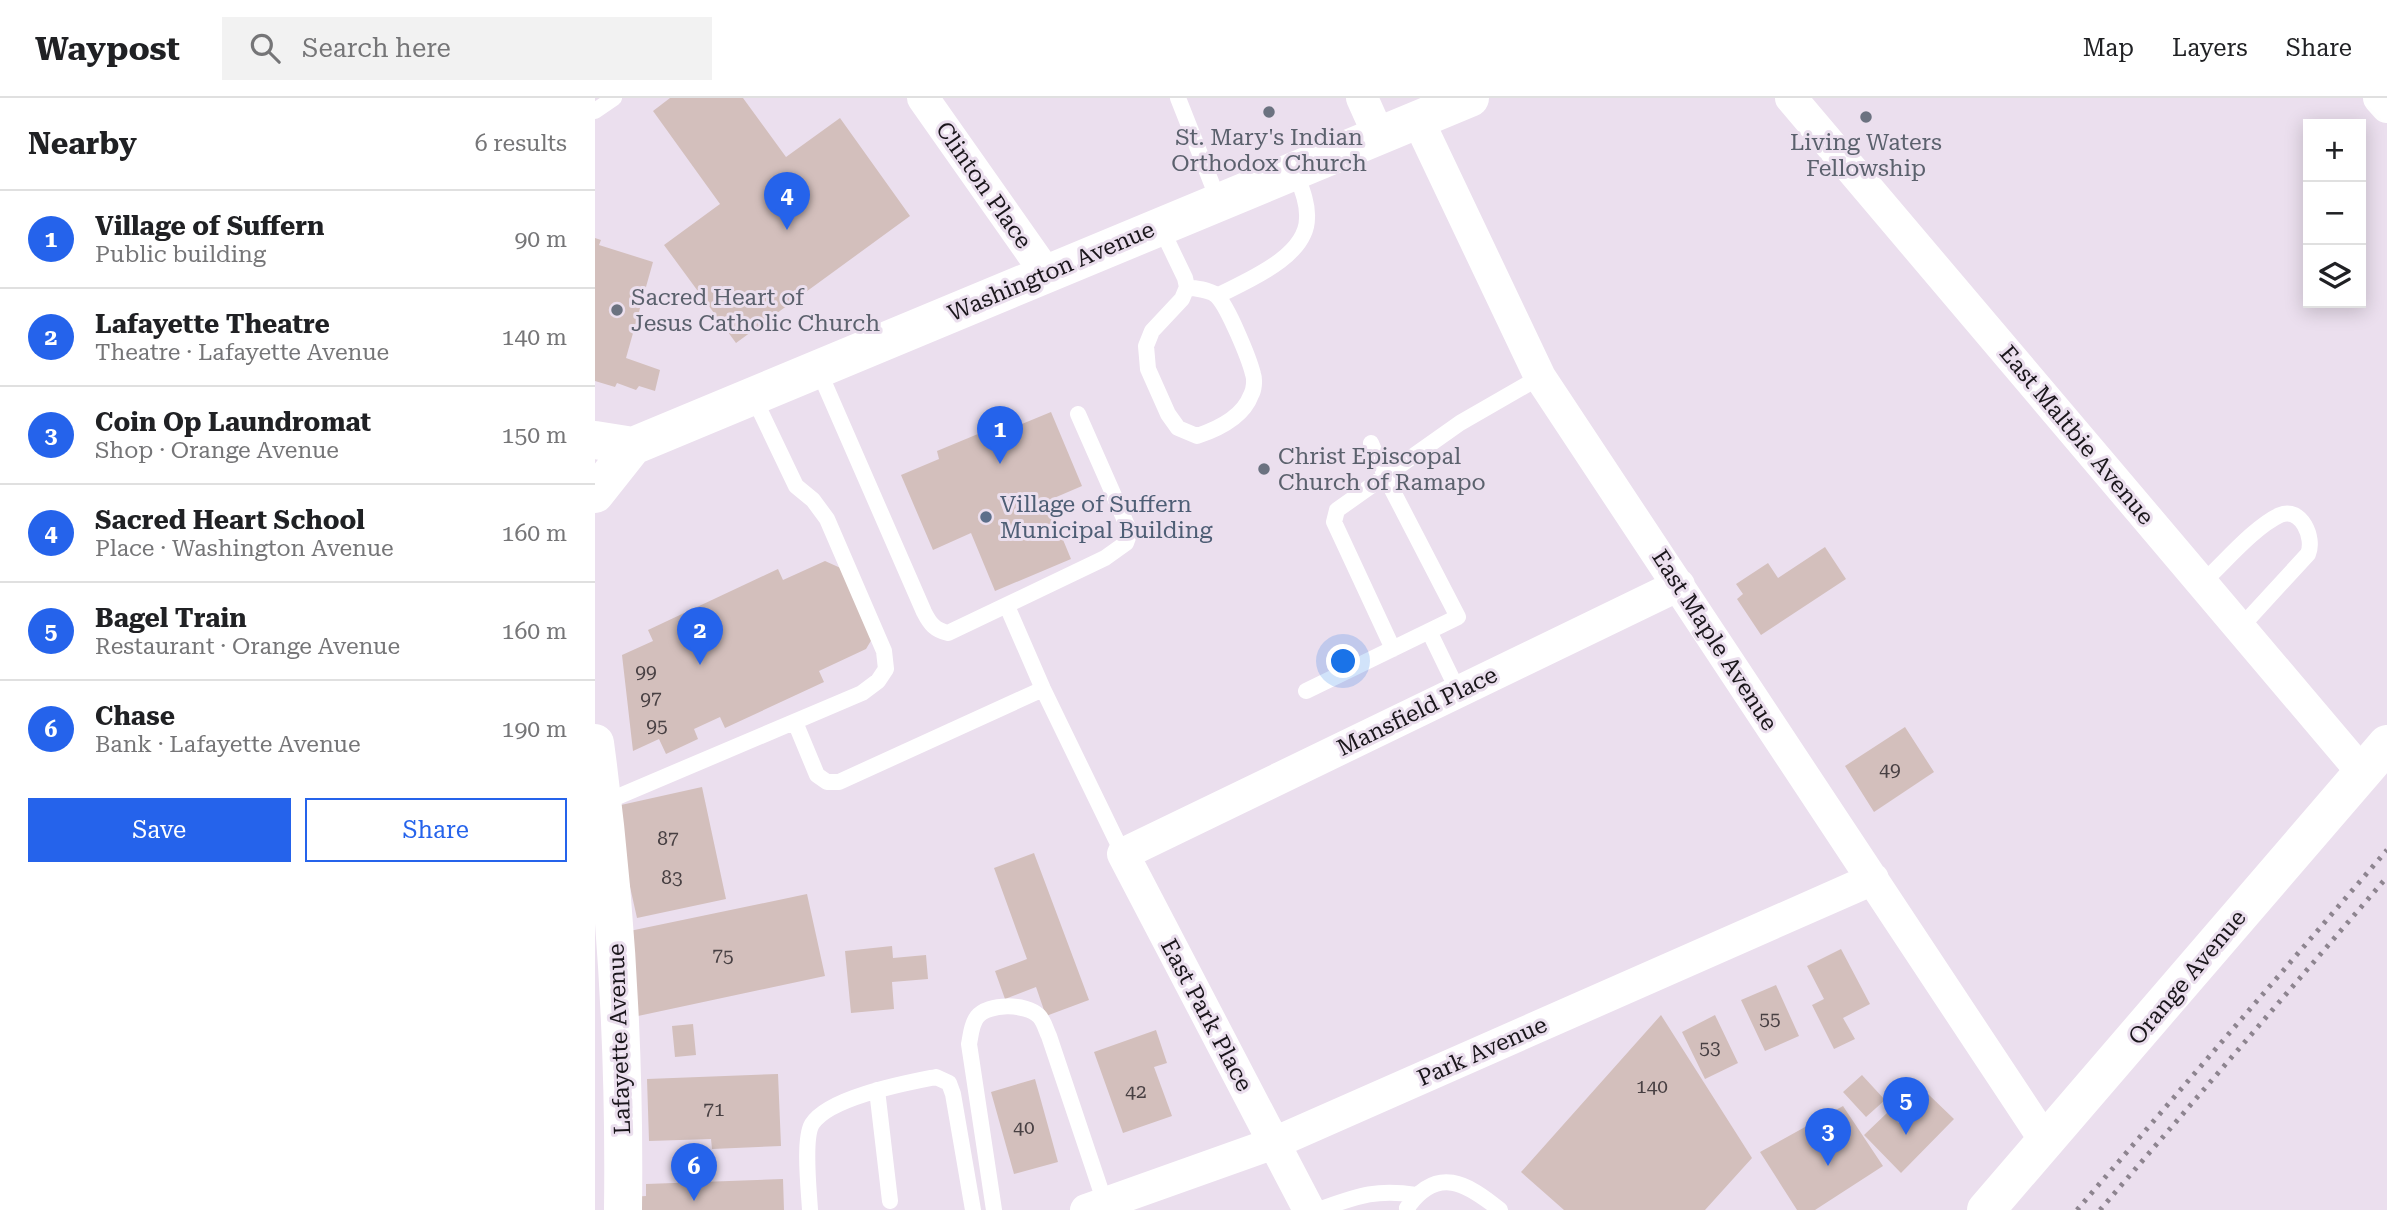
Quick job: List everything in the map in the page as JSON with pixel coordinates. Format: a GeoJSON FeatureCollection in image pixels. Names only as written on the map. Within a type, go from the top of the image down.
{"type":"FeatureCollection","features":[{"type":"Feature","properties":{"kind":"main road","name":"Washington Avenue"},"geometry":{"type":"LineString","coordinates":[[595,494],[633,446],[1470,98]]}},
{"type":"Feature","properties":{"kind":"main road"},"geometry":{"type":"LineString","coordinates":[[595,440],[633,446]]}},
{"type":"Feature","properties":{"kind":"main road","name":"Lafayette Avenue"},"geometry":{"type":"LineString","coordinates":[[595,743],[599,804],[619,979],[624,1145],[623,1210]]}},
{"type":"Feature","properties":{"kind":"main road","name":"Orange Avenue"},"geometry":{"type":"LineString","coordinates":[[1986,1210],[2387,744]]}},
{"type":"Feature","properties":{"kind":"street","name":"Clinton Place"},"geometry":{"type":"LineString","coordinates":[[923,98],[1046,273]]}},
{"type":"Feature","properties":{"kind":"street"},"geometry":{"type":"LineString","coordinates":[[1362,98],[1379,136]]}},
{"type":"Feature","properties":{"kind":"street","name":"East Maltbie Avenue"},"geometry":{"type":"LineString","coordinates":[[1790,98],[2362,772]]}},
{"type":"Feature","properties":{"kind":"street"},"geometry":{"type":"LineString","coordinates":[[2379,98],[2387,107]]}},
{"type":"Feature","properties":{"kind":"street","name":"East Maple Avenue"},"geometry":{"type":"LineString","coordinates":[[1419,120],[1540,377],[2046,1142]]}},
{"type":"Feature","properties":{"kind":"street","name":"Mansfield Place"},"geometry":{"type":"LineString","coordinates":[[1123,854],[1679,585]]}},
{"type":"Feature","properties":{"kind":"street","name":"East Park Place"},"geometry":{"type":"LineString","coordinates":[[1123,854],[1309,1210]]}},
{"type":"Feature","properties":{"kind":"street","name":"Park Avenue"},"geometry":{"type":"LineString","coordinates":[[1096,1206],[1274,1143],[1873,879]]}},
{"type":"Feature","properties":{"kind":"lane"},"geometry":{"type":"LineString","coordinates":[[595,111],[614,98]]}},
{"type":"Feature","properties":{"kind":"lane"},"geometry":{"type":"LineString","coordinates":[[1178,98],[1219,202]]}},
{"type":"Feature","properties":{"kind":"lane"},"geometry":{"type":"LineString","coordinates":[[1217,296],[1262,273],[1296,247],[1308,220],[1295,170]]}},
{"type":"Feature","properties":{"kind":"lane"},"geometry":{"type":"LineString","coordinates":[[1160,226],[1187,287],[1182,299],[1152,331],[1146,346],[1148,369],[1168,414],[1178,428],[1197,436],[1217,429],[1242,411],[1252,394],[1254,377],[1230,317],[1217,296],[1187,287]]}},
{"type":"Feature","properties":{"kind":"lane"},"geometry":{"type":"LineString","coordinates":[[818,369],[929,623],[939,631],[948,633],[1105,558],[1126,543],[1130,532],[1078,414]]}},
{"type":"Feature","properties":{"kind":"lane"},"geometry":{"type":"LineString","coordinates":[[1393,649],[1334,522],[1337,510],[1460,423],[1540,377]]}},
{"type":"Feature","properties":{"kind":"lane"},"geometry":{"type":"LineString","coordinates":[[599,804],[862,693],[878,681],[886,668],[884,651],[827,519],[813,500],[796,486],[753,396]]}},
{"type":"Feature","properties":{"kind":"lane"},"geometry":{"type":"LineString","coordinates":[[1306,691],[1458,617],[1385,476],[1371,443]]}},
{"type":"Feature","properties":{"kind":"lane"},"geometry":{"type":"LineString","coordinates":[[2202,583],[2274,518],[2292,514],[2307,529],[2311,547],[2308,554],[2240,628]]}},
{"type":"Feature","properties":{"kind":"lane"},"geometry":{"type":"LineString","coordinates":[[1007,606],[1043,689],[1123,854]]}},
{"type":"Feature","properties":{"kind":"lane"},"geometry":{"type":"LineString","coordinates":[[1430,631],[1458,691]]}},
{"type":"Feature","properties":{"kind":"lane"},"geometry":{"type":"LineString","coordinates":[[795,722],[817,775],[827,782],[839,782],[1043,689]]}},
{"type":"Feature","properties":{"kind":"lane"},"geometry":{"type":"LineString","coordinates":[[994,1210],[969,1044],[972,1025],[978,1015],[989,1009],[1013,1006],[1040,1017],[1049,1036],[1096,1206]]}},
{"type":"Feature","properties":{"kind":"lane"},"geometry":{"type":"LineString","coordinates":[[810,1210],[808,1146],[812,1125],[824,1112],[867,1092],[936,1076],[949,1083],[953,1094],[973,1210]]}},
{"type":"Feature","properties":{"kind":"lane"},"geometry":{"type":"LineString","coordinates":[[877,1090],[890,1201]]}},
{"type":"Feature","properties":{"kind":"lane"},"geometry":{"type":"LineString","coordinates":[[1318,1210],[1366,1193],[1393,1191],[1412,1203],[1437,1183],[1464,1184],[1500,1210]]}},
{"type":"Feature","properties":{"kind":"building"},"geometry":{"type":"Polygon","coordinates":[[[670,98],[743,98],[786,157],[840,118],[910,216],[736,343],[664,245],[720,204],[653,111],[670,98]]]}},
{"type":"Feature","properties":{"kind":"building","name":"Sacred Heart of Jesus Catholic Church"},"geometry":{"type":"Polygon","coordinates":[[[595,238],[601,240],[599,245],[653,262],[626,358],[660,370],[655,391],[639,386],[636,390],[617,383],[615,387],[595,381],[595,238]]]}},
{"type":"Feature","properties":{"kind":"building","name":"Village of Suffern Municipal Building"},"geometry":{"type":"Polygon","coordinates":[[[1051,412],[1082,486],[1047,501],[1071,559],[995,591],[971,533],[933,550],[901,475],[939,459],[937,451],[1014,419],[1017,426],[1051,412]]]}},
{"type":"Feature","properties":{"kind":"building"},"geometry":{"type":"Polygon","coordinates":[[[1825,547],[1846,579],[1761,635],[1737,599],[1743,594],[1736,584],[1768,563],[1778,578],[1825,547]]]}},
{"type":"Feature","properties":{"kind":"building"},"geometry":{"type":"Polygon","coordinates":[[[825,561],[845,570],[875,634],[866,649],[819,671],[824,682],[725,728],[720,717],[694,729],[698,739],[666,754],[659,739],[633,751],[622,655],[653,641],[648,630],[778,569],[783,580],[825,561]]]}},
{"type":"Feature","properties":{"kind":"building"},"geometry":{"type":"Polygon","coordinates":[[[1905,727],[1934,772],[1874,812],[1845,766],[1905,727]]]}},
{"type":"Feature","properties":{"kind":"building"},"geometry":{"type":"Polygon","coordinates":[[[702,787],[726,899],[637,918],[612,807],[702,787]]]}},
{"type":"Feature","properties":{"kind":"building"},"geometry":{"type":"Polygon","coordinates":[[[1034,853],[1089,1000],[1046,1016],[1036,987],[1005,999],[995,971],[1027,959],[994,868],[1034,853]]]}},
{"type":"Feature","properties":{"kind":"building"},"geometry":{"type":"Polygon","coordinates":[[[807,894],[825,976],[638,1016],[620,933],[807,894]]]}},
{"type":"Feature","properties":{"kind":"building"},"geometry":{"type":"Polygon","coordinates":[[[892,946],[893,958],[926,955],[928,979],[892,982],[894,1009],[851,1013],[845,951],[892,946]]]}},
{"type":"Feature","properties":{"kind":"building"},"geometry":{"type":"Polygon","coordinates":[[[1841,949],[1870,1004],[1843,1018],[1855,1039],[1834,1049],[1812,1005],[1824,999],[1807,966],[1841,949]]]}},
{"type":"Feature","properties":{"kind":"building"},"geometry":{"type":"Polygon","coordinates":[[[1776,985],[1799,1036],[1765,1051],[1741,1000],[1776,985]]]}},
{"type":"Feature","properties":{"kind":"building"},"geometry":{"type":"Polygon","coordinates":[[[1661,1015],[1752,1158],[1705,1210],[1564,1210],[1521,1172],[1661,1015]]]}},
{"type":"Feature","properties":{"kind":"building"},"geometry":{"type":"Polygon","coordinates":[[[1715,1015],[1738,1063],[1705,1079],[1682,1032],[1715,1015]]]}},
{"type":"Feature","properties":{"kind":"building"},"geometry":{"type":"Polygon","coordinates":[[[693,1024],[696,1055],[675,1057],[672,1026],[693,1024]]]}},
{"type":"Feature","properties":{"kind":"building"},"geometry":{"type":"Polygon","coordinates":[[[1156,1030],[1167,1063],[1154,1067],[1172,1116],[1123,1133],[1094,1052],[1156,1030]]]}},
{"type":"Feature","properties":{"kind":"building"},"geometry":{"type":"Polygon","coordinates":[[[778,1074],[781,1146],[712,1149],[711,1139],[649,1141],[647,1079],[778,1074]]]}},
{"type":"Feature","properties":{"kind":"building"},"geometry":{"type":"Polygon","coordinates":[[[1862,1075],[1885,1100],[1866,1117],[1843,1092],[1862,1075]]]}},
{"type":"Feature","properties":{"kind":"building"},"geometry":{"type":"Polygon","coordinates":[[[1035,1079],[1058,1162],[1014,1174],[991,1092],[1035,1079]]]}},
{"type":"Feature","properties":{"kind":"building"},"geometry":{"type":"Polygon","coordinates":[[[1928,1094],[1954,1119],[1901,1173],[1864,1135],[1888,1112],[1899,1123],[1928,1094]]]}},
{"type":"Feature","properties":{"kind":"building"},"geometry":{"type":"Polygon","coordinates":[[[1843,1106],[1883,1166],[1815,1210],[1797,1210],[1760,1152],[1843,1106]]]}},
{"type":"Feature","properties":{"kind":"building"},"geometry":{"type":"Polygon","coordinates":[[[783,1179],[784,1210],[632,1210],[631,1197],[646,1196],[646,1184],[783,1179]]]}},
{"type":"Feature","properties":{"kind":"railway"},"geometry":{"type":"LineString","coordinates":[[2077,1210],[2387,850]]}},
{"type":"Feature","properties":{"kind":"railway"},"geometry":{"type":"LineString","coordinates":[[2100,1210],[2387,877]]}},
{"type":"Feature","properties":{"kind":"place","name":"St. Mary's Indian Orthodox Church"},"geometry":{"type":"Point","coordinates":[1269,112]}},
{"type":"Feature","properties":{"kind":"place","name":"Living Waters Fellowship"},"geometry":{"type":"Point","coordinates":[1866,117]}},
{"type":"Feature","properties":{"kind":"place","name":"Sacred Heart School"},"geometry":{"type":"Point","coordinates":[787,230]}},
{"type":"Feature","properties":{"kind":"place","name":"Sacred Heart of Jesus Catholic Church"},"geometry":{"type":"Point","coordinates":[617,310]}},
{"type":"Feature","properties":{"kind":"place","name":"Village of Suffern"},"geometry":{"type":"Point","coordinates":[1000,464]}},
{"type":"Feature","properties":{"kind":"place","name":"Christ Episcopal Church of Ramapo"},"geometry":{"type":"Point","coordinates":[1264,469]}},
{"type":"Feature","properties":{"kind":"place","name":"Village of Suffern Municipal Building"},"geometry":{"type":"Point","coordinates":[986,517]}},
{"type":"Feature","properties":{"kind":"place","name":"Lafayette Theatre"},"geometry":{"type":"Point","coordinates":[700,665]}},
{"type":"Feature","properties":{"kind":"place","name":"Bagel Train"},"geometry":{"type":"Point","coordinates":[1906,1135]}},
{"type":"Feature","properties":{"kind":"place","name":"Coin Op Laundromat"},"geometry":{"type":"Point","coordinates":[1828,1166]}},
{"type":"Feature","properties":{"kind":"place","name":"Chase"},"geometry":{"type":"Point","coordinates":[694,1201]}}]}
